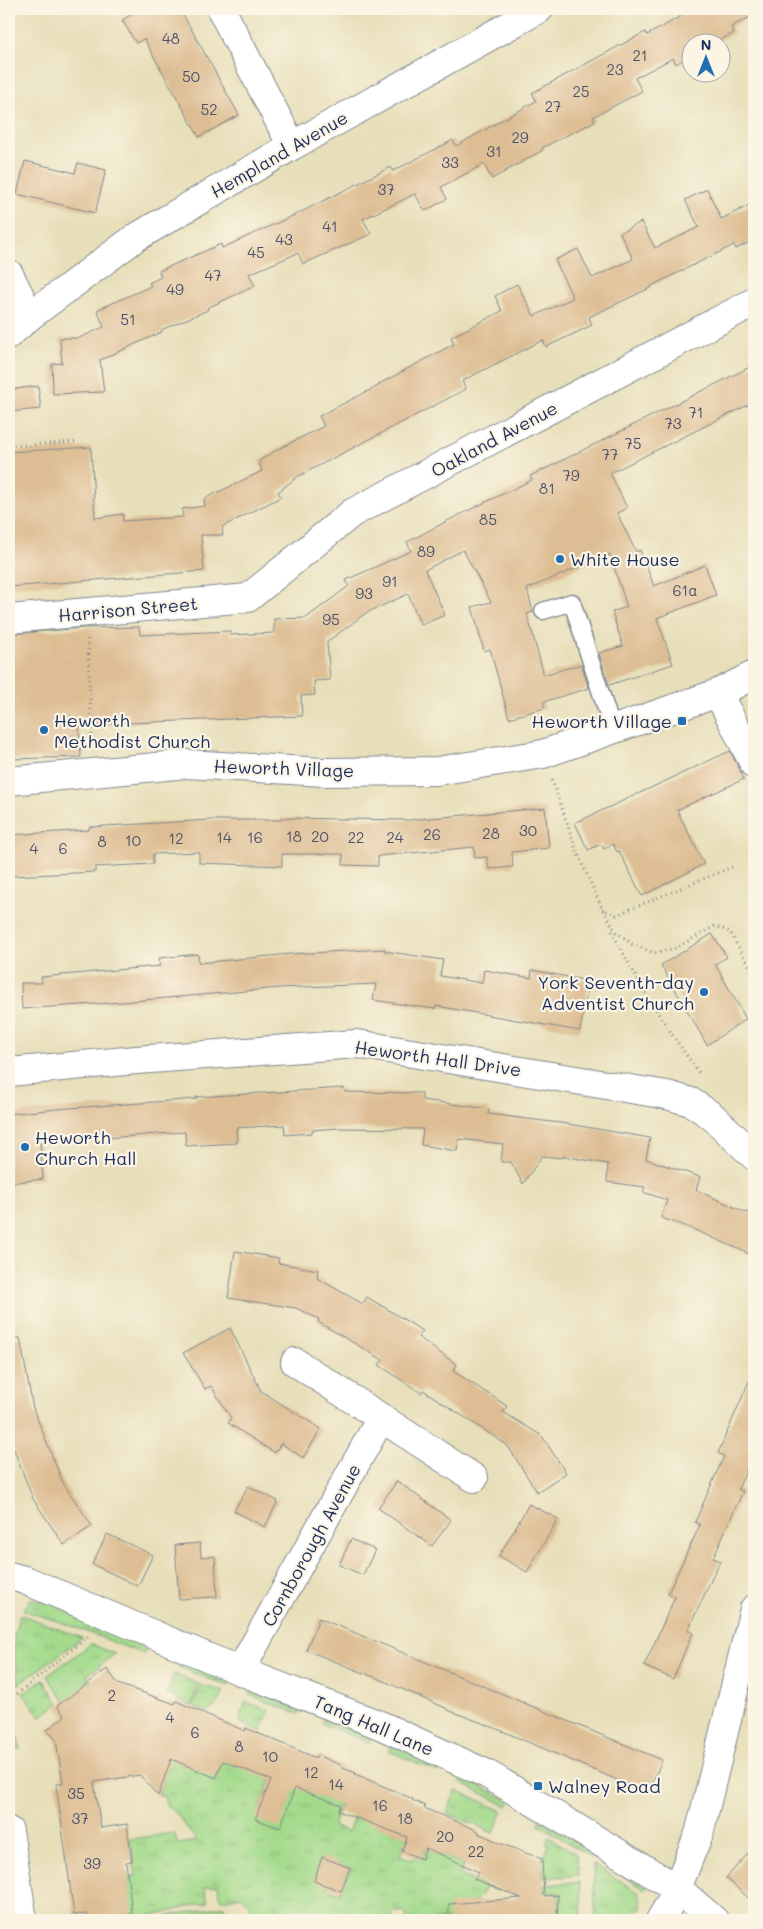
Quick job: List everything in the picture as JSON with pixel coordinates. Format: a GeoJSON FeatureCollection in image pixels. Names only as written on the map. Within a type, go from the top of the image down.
{"type":"FeatureCollection","features":[{"type":"Feature","properties":{"kind":"street"},"geometry":{"type":"LineString","coordinates":[[221,9],[292,146]]}},
{"type":"Feature","properties":{"kind":"street","name":"Hempland Avenue"},"geometry":{"type":"LineString","coordinates":[[9,334],[30,316],[135,238],[292,146],[539,9]]}},
{"type":"Feature","properties":{"kind":"street"},"geometry":{"type":"LineString","coordinates":[[9,274],[30,316]]}},
{"type":"Feature","properties":{"kind":"street","name":"Oakland Avenue"},"geometry":{"type":"LineString","coordinates":[[248,598],[352,513],[754,302]]}},
{"type":"Feature","properties":{"kind":"street","name":"Harrison Street"},"geometry":{"type":"LineString","coordinates":[[9,619],[248,598]]}},
{"type":"Feature","properties":{"kind":"street","name":"Heworth Village"},"geometry":{"type":"LineString","coordinates":[[9,781],[187,764],[323,772],[437,771],[543,754],[718,693],[754,675]]}},
{"type":"Feature","properties":{"kind":"street"},"geometry":{"type":"LineString","coordinates":[[718,693],[754,764]]}},
{"type":"Feature","properties":{"kind":"street","name":"Heworth Hall Drive"},"geometry":{"type":"LineString","coordinates":[[9,1072],[136,1060],[357,1044],[667,1095],[691,1102],[712,1116],[754,1156]]}},
{"type":"Feature","properties":{"kind":"street"},"geometry":{"type":"LineString","coordinates":[[295,1362],[474,1478]]}},
{"type":"Feature","properties":{"kind":"street","name":"Cornborough Avenue"},"geometry":{"type":"LineString","coordinates":[[240,1671],[381,1418]]}},
{"type":"Feature","properties":{"kind":"street","name":"Tang Hall Lane"},"geometry":{"type":"LineString","coordinates":[[9,1576],[25,1580],[240,1671],[380,1724],[487,1774],[678,1889],[714,1920]]}},
{"type":"Feature","properties":{"kind":"street"},"geometry":{"type":"LineString","coordinates":[[660,1920],[678,1889],[684,1867],[699,1834],[754,1609]]}},
{"type":"Feature","properties":{"kind":"street"},"geometry":{"type":"LineString","coordinates":[[9,1831],[23,1920]]}},
{"type":"Feature","properties":{"kind":"lane"},"geometry":{"type":"LineString","coordinates":[[543,611],[572,602],[613,731]]}},
{"type":"Feature","properties":{"kind":"path"},"geometry":{"type":"LineString","coordinates":[[9,446],[78,442]]}},
{"type":"Feature","properties":{"kind":"path"},"geometry":{"type":"LineString","coordinates":[[87,613],[93,774]]}},
{"type":"Feature","properties":{"kind":"path"},"geometry":{"type":"LineString","coordinates":[[543,754],[577,852],[602,908],[632,971],[675,1039],[704,1079],[712,1116]]}},
{"type":"Feature","properties":{"kind":"path"},"geometry":{"type":"LineString","coordinates":[[602,908],[616,915],[732,867]]}},
{"type":"Feature","properties":{"kind":"path"},"geometry":{"type":"LineString","coordinates":[[602,908],[616,932],[632,944],[654,953],[676,948],[715,926],[730,932],[754,975]]}},
{"type":"Feature","properties":{"kind":"path"},"geometry":{"type":"LineString","coordinates":[[17,1694],[89,1636]]}},
{"type":"Feature","properties":{"kind":"green space"},"geometry":{"type":"Polygon","coordinates":[[[31,1599],[51,1603],[87,1622],[146,1648],[144,1654],[69,1625],[23,1610],[31,1599]]]}},
{"type":"Feature","properties":{"kind":"green space"},"geometry":{"type":"Polygon","coordinates":[[[20,1614],[82,1638],[19,1684],[14,1657],[14,1641],[20,1614]]]}},
{"type":"Feature","properties":{"kind":"green space"},"geometry":{"type":"Polygon","coordinates":[[[91,1644],[115,1654],[87,1675],[91,1681],[65,1701],[47,1676],[91,1644]]]}},
{"type":"Feature","properties":{"kind":"green space"},"geometry":{"type":"Polygon","coordinates":[[[180,1661],[230,1681],[228,1686],[178,1667],[180,1661]]]}},
{"type":"Feature","properties":{"kind":"green space"},"geometry":{"type":"Polygon","coordinates":[[[174,1674],[199,1684],[191,1706],[167,1694],[174,1674]]]}},
{"type":"Feature","properties":{"kind":"green space"},"geometry":{"type":"Polygon","coordinates":[[[43,1679],[59,1703],[40,1717],[23,1693],[43,1679]]]}},
{"type":"Feature","properties":{"kind":"green space"},"geometry":{"type":"Polygon","coordinates":[[[9,1681],[20,1749],[9,1751],[9,1681]]]}},
{"type":"Feature","properties":{"kind":"green space"},"geometry":{"type":"Polygon","coordinates":[[[201,1685],[224,1692],[219,1702],[208,1712],[192,1706],[201,1685]]]}},
{"type":"Feature","properties":{"kind":"green space"},"geometry":{"type":"Polygon","coordinates":[[[251,1690],[300,1710],[299,1714],[249,1695],[251,1690]]]}},
{"type":"Feature","properties":{"kind":"green space"},"geometry":{"type":"Polygon","coordinates":[[[246,1701],[269,1711],[261,1731],[241,1723],[240,1716],[246,1701]]]}},
{"type":"Feature","properties":{"kind":"green space"},"geometry":{"type":"Polygon","coordinates":[[[122,1719],[271,1779],[259,1810],[296,1785],[341,1804],[333,1826],[348,1832],[355,1814],[408,1835],[400,1855],[413,1860],[415,1856],[422,1859],[426,1848],[464,1865],[460,1875],[486,1887],[475,1902],[460,1904],[469,1920],[408,1920],[404,1911],[391,1913],[395,1920],[372,1920],[372,1916],[347,1920],[262,1920],[242,1896],[221,1900],[218,1885],[205,1887],[208,1902],[152,1916],[133,1918],[107,1881],[136,1876],[130,1839],[174,1833],[178,1844],[197,1841],[176,1813],[167,1806],[164,1797],[159,1795],[164,1778],[122,1719]],[[337,1863],[327,1888],[340,1893],[350,1868],[337,1863]]]}},
{"type":"Feature","properties":{"kind":"green space"},"geometry":{"type":"Polygon","coordinates":[[[323,1719],[370,1738],[369,1743],[321,1723],[323,1719]]]}},
{"type":"Feature","properties":{"kind":"green space"},"geometry":{"type":"Polygon","coordinates":[[[391,1745],[439,1767],[438,1772],[389,1751],[391,1745]]]}},
{"type":"Feature","properties":{"kind":"green space"},"geometry":{"type":"Polygon","coordinates":[[[462,1777],[510,1801],[507,1806],[459,1782],[462,1777]]]}},
{"type":"Feature","properties":{"kind":"green space"},"geometry":{"type":"Polygon","coordinates":[[[456,1790],[503,1811],[493,1833],[447,1813],[456,1790]]]}},
{"type":"Feature","properties":{"kind":"green space"},"geometry":{"type":"Polygon","coordinates":[[[540,1820],[647,1886],[644,1889],[538,1824],[540,1820]]]}},
{"type":"Feature","properties":{"kind":"green space"},"geometry":{"type":"Polygon","coordinates":[[[549,1837],[576,1854],[579,1875],[543,1878],[543,1868],[538,1869],[549,1845],[546,1844],[549,1837]]]}},
{"type":"Feature","properties":{"kind":"green space"},"geometry":{"type":"Polygon","coordinates":[[[593,1864],[638,1892],[641,1909],[632,1920],[596,1920],[593,1864]]]}},
{"type":"Feature","properties":{"kind":"green space"},"geometry":{"type":"Polygon","coordinates":[[[580,1882],[582,1920],[558,1920],[558,1893],[544,1893],[544,1885],[580,1882]]]}},
{"type":"Feature","properties":{"kind":"green space"},"geometry":{"type":"Polygon","coordinates":[[[224,1906],[226,1920],[161,1920],[161,1917],[224,1906]]]}},
{"type":"Feature","properties":{"kind":"building"},"geometry":{"type":"Polygon","coordinates":[[[140,9],[180,9],[239,115],[199,137],[144,39],[136,43],[122,20],[140,9]]]}},
{"type":"Feature","properties":{"kind":"building"},"geometry":{"type":"Polygon","coordinates":[[[694,9],[754,9],[754,15],[731,27],[734,33],[730,35],[730,32],[680,32],[680,62],[676,64],[673,58],[635,78],[642,91],[593,117],[595,121],[542,148],[543,150],[492,179],[484,164],[441,187],[447,199],[425,211],[415,194],[363,219],[371,234],[303,264],[298,253],[249,274],[255,286],[100,360],[104,392],[53,394],[52,364],[62,363],[60,338],[79,338],[104,327],[97,310],[151,286],[149,283],[161,277],[159,271],[221,244],[222,248],[301,212],[391,167],[393,171],[453,140],[456,146],[536,101],[532,93],[645,32],[647,35],[694,9]]]}},
{"type":"Feature","properties":{"kind":"building"},"geometry":{"type":"Polygon","coordinates":[[[25,161],[75,173],[78,163],[106,170],[95,213],[17,194],[25,161]]]}},
{"type":"Feature","properties":{"kind":"building"},"geometry":{"type":"Polygon","coordinates":[[[707,189],[721,219],[754,203],[754,240],[736,249],[734,245],[589,317],[592,325],[546,347],[543,340],[462,381],[466,389],[297,477],[278,492],[281,497],[222,527],[223,535],[201,535],[204,571],[9,587],[9,452],[91,447],[95,518],[123,514],[123,521],[183,517],[182,509],[205,506],[204,499],[262,471],[259,461],[278,449],[324,426],[319,416],[454,344],[451,337],[502,311],[495,296],[517,284],[534,316],[573,298],[555,260],[578,249],[592,278],[633,259],[620,233],[641,222],[655,248],[699,227],[685,200],[707,189]]]}},
{"type":"Feature","properties":{"kind":"building"},"geometry":{"type":"Polygon","coordinates":[[[754,365],[754,402],[610,473],[627,508],[617,513],[636,552],[640,550],[654,586],[705,565],[716,595],[657,618],[673,664],[609,685],[599,653],[623,646],[612,612],[627,607],[610,554],[527,589],[533,612],[527,614],[544,675],[581,664],[589,688],[543,702],[545,708],[509,718],[490,649],[484,651],[472,607],[491,602],[463,550],[425,570],[445,615],[421,625],[408,594],[366,613],[327,642],[330,680],[314,681],[315,695],[301,696],[302,716],[79,725],[81,757],[9,759],[9,634],[82,628],[139,627],[140,635],[230,631],[230,635],[274,633],[274,619],[306,618],[349,586],[346,580],[411,551],[407,542],[532,480],[530,476],[754,365]]]}},
{"type":"Feature","properties":{"kind":"building"},"geometry":{"type":"Polygon","coordinates":[[[38,386],[41,409],[9,412],[9,390],[38,386]]]}},
{"type":"Feature","properties":{"kind":"building"},"geometry":{"type":"Polygon","coordinates":[[[730,751],[744,779],[677,810],[704,864],[642,896],[619,851],[617,852],[613,844],[604,849],[601,844],[588,850],[575,823],[730,751]]]}},
{"type":"Feature","properties":{"kind":"building"},"geometry":{"type":"Polygon","coordinates":[[[545,808],[549,848],[512,852],[513,867],[489,869],[487,857],[475,858],[474,847],[378,856],[378,866],[343,865],[343,854],[282,854],[282,866],[199,863],[199,852],[153,854],[153,864],[95,867],[95,872],[12,876],[9,835],[89,830],[89,827],[210,820],[281,820],[281,818],[408,820],[545,808]]]}},
{"type":"Feature","properties":{"kind":"building","name":"York Seventh-day Adventist Church"},"geometry":{"type":"Polygon","coordinates":[[[712,934],[727,957],[715,964],[746,1019],[707,1045],[661,965],[712,934]]]}},
{"type":"Feature","properties":{"kind":"building"},"geometry":{"type":"Polygon","coordinates":[[[385,949],[384,951],[443,960],[440,976],[482,983],[484,970],[531,978],[532,970],[589,981],[580,1031],[436,1006],[435,1009],[373,1000],[376,984],[280,988],[22,1009],[21,983],[42,983],[41,977],[160,966],[159,958],[198,954],[199,963],[290,954],[385,949]]]}},
{"type":"Feature","properties":{"kind":"building"},"geometry":{"type":"Polygon","coordinates":[[[344,1088],[345,1092],[422,1093],[422,1100],[489,1109],[488,1114],[568,1124],[650,1138],[646,1159],[700,1177],[696,1190],[754,1216],[754,1256],[688,1227],[661,1218],[667,1200],[643,1192],[645,1187],[607,1182],[608,1164],[563,1156],[563,1158],[542,1156],[523,1184],[511,1162],[501,1162],[503,1144],[459,1139],[457,1151],[421,1145],[423,1129],[338,1128],[312,1130],[312,1133],[285,1135],[284,1125],[236,1128],[237,1143],[186,1146],[185,1132],[40,1143],[43,1179],[9,1183],[9,1114],[196,1099],[196,1097],[344,1088]]]}},
{"type":"Feature","properties":{"kind":"building"},"geometry":{"type":"Polygon","coordinates":[[[235,1251],[279,1258],[278,1263],[318,1270],[317,1278],[363,1304],[367,1297],[423,1331],[418,1337],[457,1365],[453,1371],[507,1406],[503,1412],[542,1436],[566,1473],[537,1492],[507,1445],[423,1390],[421,1393],[379,1365],[383,1360],[318,1322],[319,1319],[296,1308],[228,1298],[235,1251]]]}},
{"type":"Feature","properties":{"kind":"building"},"geometry":{"type":"Polygon","coordinates":[[[230,1328],[261,1391],[321,1429],[303,1458],[281,1443],[275,1453],[228,1423],[231,1418],[211,1386],[205,1389],[183,1353],[230,1328]]]}},
{"type":"Feature","properties":{"kind":"building"},"geometry":{"type":"Polygon","coordinates":[[[20,1338],[33,1408],[63,1483],[92,1526],[64,1545],[33,1499],[9,1437],[9,1339],[20,1338]]]}},
{"type":"Feature","properties":{"kind":"building"},"geometry":{"type":"Polygon","coordinates":[[[754,1370],[754,1453],[738,1489],[743,1491],[713,1558],[720,1561],[688,1630],[693,1632],[673,1679],[644,1666],[675,1597],[668,1593],[700,1525],[695,1522],[724,1456],[718,1453],[754,1370]]]}},
{"type":"Feature","properties":{"kind":"building"},"geometry":{"type":"Polygon","coordinates":[[[397,1481],[451,1520],[432,1546],[378,1508],[397,1481]]]}},
{"type":"Feature","properties":{"kind":"building"},"geometry":{"type":"Polygon","coordinates":[[[248,1486],[278,1501],[265,1527],[234,1511],[248,1486]]]}},
{"type":"Feature","properties":{"kind":"building"},"geometry":{"type":"Polygon","coordinates":[[[529,1504],[558,1519],[527,1572],[499,1556],[529,1504]]]}},
{"type":"Feature","properties":{"kind":"building"},"geometry":{"type":"Polygon","coordinates":[[[107,1534],[153,1555],[138,1586],[92,1564],[107,1534]]]}},
{"type":"Feature","properties":{"kind":"building"},"geometry":{"type":"Polygon","coordinates":[[[351,1539],[375,1550],[363,1575],[339,1565],[351,1539]]]}},
{"type":"Feature","properties":{"kind":"building"},"geometry":{"type":"Polygon","coordinates":[[[200,1543],[201,1557],[215,1556],[217,1597],[179,1599],[175,1545],[200,1543]]]}},
{"type":"Feature","properties":{"kind":"building"},"geometry":{"type":"Polygon","coordinates":[[[319,1618],[662,1760],[648,1793],[306,1650],[319,1618]]]}},
{"type":"Feature","properties":{"kind":"building"},"geometry":{"type":"Polygon","coordinates":[[[107,1669],[118,1684],[175,1704],[176,1701],[245,1731],[246,1728],[316,1758],[317,1755],[413,1799],[425,1806],[424,1808],[479,1831],[478,1833],[494,1841],[542,1859],[544,1896],[558,1895],[557,1920],[449,1920],[449,1904],[521,1898],[474,1879],[479,1872],[426,1848],[422,1859],[402,1851],[407,1837],[338,1811],[341,1805],[295,1788],[280,1828],[255,1819],[271,1780],[223,1761],[216,1778],[171,1759],[158,1796],[140,1775],[94,1782],[101,1828],[127,1824],[132,1861],[126,1862],[132,1914],[88,1919],[87,1914],[74,1915],[56,1784],[63,1783],[56,1740],[47,1730],[65,1716],[57,1706],[107,1669]]]}},
{"type":"Feature","properties":{"kind":"building"},"geometry":{"type":"Polygon","coordinates":[[[754,1847],[754,1903],[726,1878],[754,1847]]]}},
{"type":"Feature","properties":{"kind":"building"},"geometry":{"type":"Polygon","coordinates":[[[322,1857],[350,1868],[341,1891],[314,1881],[322,1857]]]}},
{"type":"Feature","properties":{"kind":"place","name":"White House"},"geometry":{"type":"Point","coordinates":[560,559]}},
{"type":"Feature","properties":{"kind":"place","name":"Heworth Village"},"geometry":{"type":"Point","coordinates":[682,721]}},
{"type":"Feature","properties":{"kind":"place","name":"Heworth Methodist Church"},"geometry":{"type":"Point","coordinates":[44,730]}},
{"type":"Feature","properties":{"kind":"place","name":"York Seventh-day Adventist Church"},"geometry":{"type":"Point","coordinates":[704,992]}},
{"type":"Feature","properties":{"kind":"place","name":"Heworth Church Hall"},"geometry":{"type":"Point","coordinates":[25,1147]}},
{"type":"Feature","properties":{"kind":"place","name":"Walney Road"},"geometry":{"type":"Point","coordinates":[538,1786]}}]}
